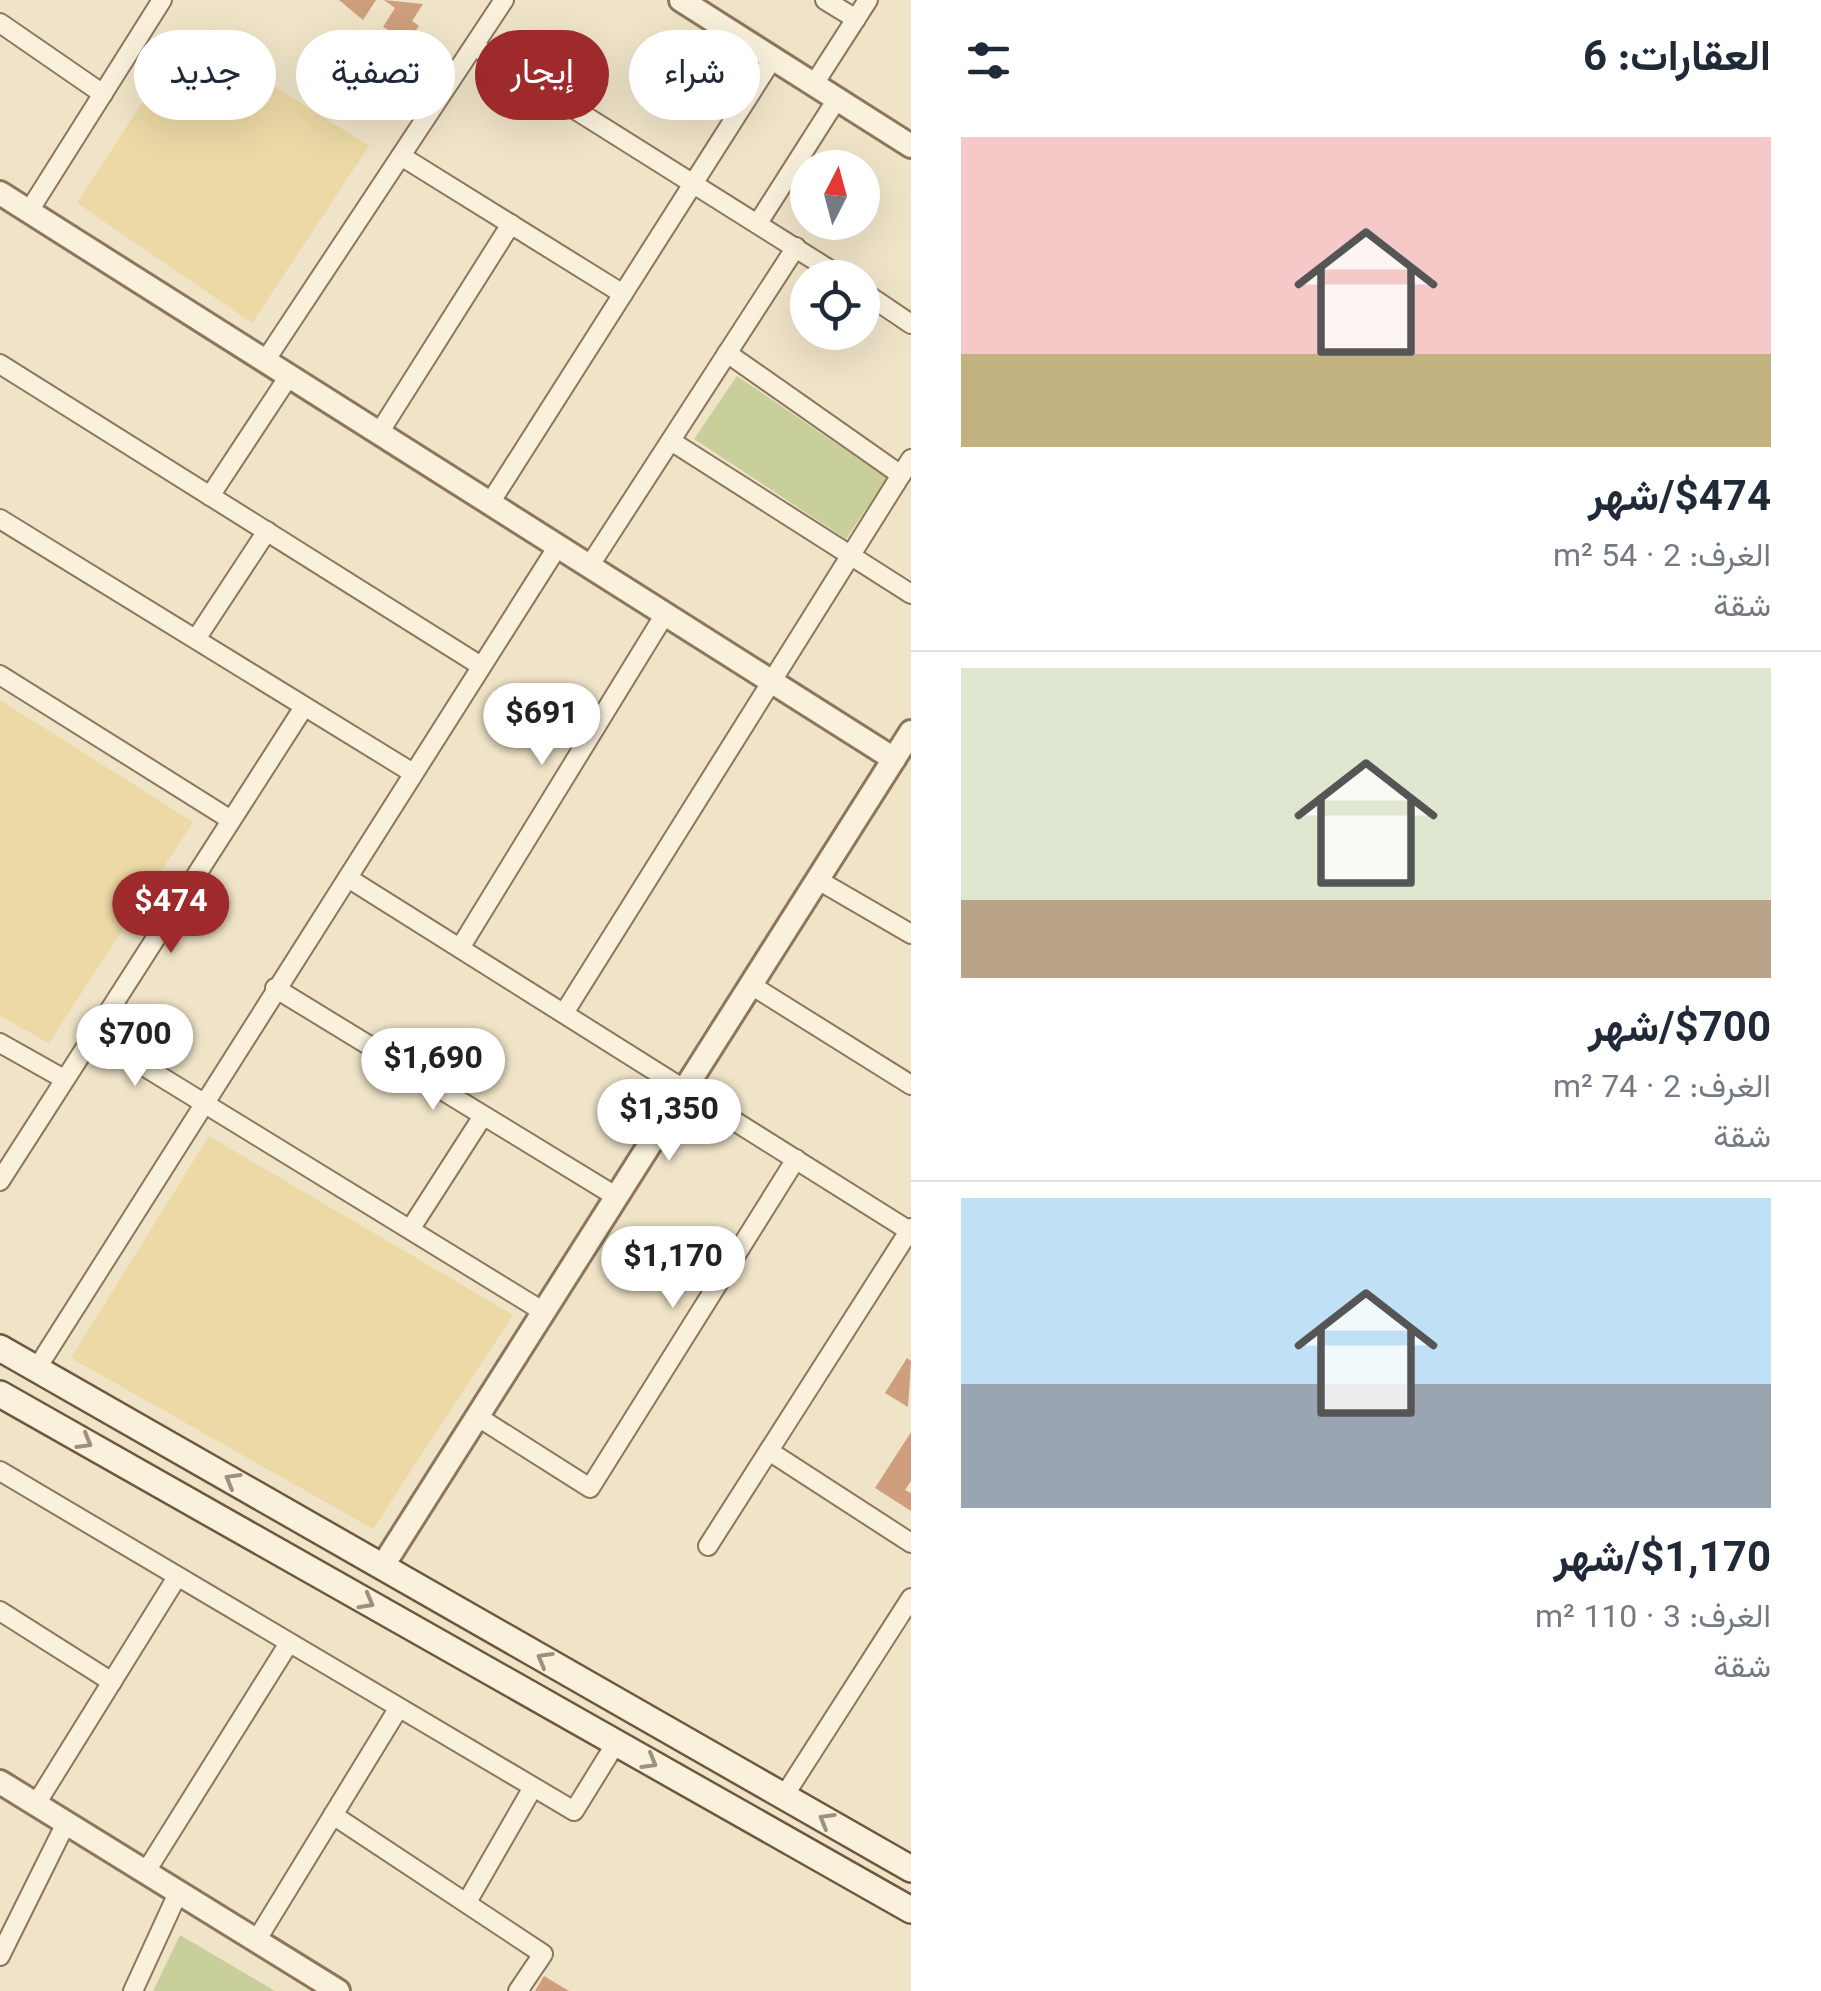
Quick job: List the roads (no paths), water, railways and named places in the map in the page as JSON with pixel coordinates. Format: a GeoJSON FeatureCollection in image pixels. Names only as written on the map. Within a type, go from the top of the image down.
{"type":"FeatureCollection","features":[{"type":"Feature","properties":{"kind":"main road"},"geometry":{"type":"LineString","coordinates":[[0,1348],[911,1868]]}},
{"type":"Feature","properties":{"kind":"main road"},"geometry":{"type":"LineString","coordinates":[[0,1394],[911,1910]]}},
{"type":"Feature","properties":{"kind":"main road"},"geometry":{"type":"LineString","coordinates":[[263,1543],[283,1510]]}},
{"type":"Feature","properties":{"kind":"street"},"geometry":{"type":"LineString","coordinates":[[29,211],[162,0]]}},
{"type":"Feature","properties":{"kind":"street"},"geometry":{"type":"LineString","coordinates":[[265,360],[504,0]]}},
{"type":"Feature","properties":{"kind":"street"},"geometry":{"type":"LineString","coordinates":[[681,0],[911,146]]}},
{"type":"Feature","properties":{"kind":"street"},"geometry":{"type":"LineString","coordinates":[[825,0],[856,18]]}},
{"type":"Feature","properties":{"kind":"street"},"geometry":{"type":"LineString","coordinates":[[814,84],[868,0]]}},
{"type":"Feature","properties":{"kind":"street"},"geometry":{"type":"LineString","coordinates":[[0,23],[103,94]]}},
{"type":"Feature","properties":{"kind":"street"},"geometry":{"type":"LineString","coordinates":[[474,46],[816,260]]}},
{"type":"Feature","properties":{"kind":"street"},"geometry":{"type":"LineString","coordinates":[[490,503],[773,58]]}},
{"type":"Feature","properties":{"kind":"street"},"geometry":{"type":"LineString","coordinates":[[758,223],[837,99]]}},
{"type":"Feature","properties":{"kind":"street"},"geometry":{"type":"LineString","coordinates":[[401,156],[623,294]]}},
{"type":"Feature","properties":{"kind":"street"},"geometry":{"type":"LineString","coordinates":[[0,192],[903,764]]}},
{"type":"Feature","properties":{"kind":"street"},"geometry":{"type":"LineString","coordinates":[[379,432],[511,224]]}},
{"type":"Feature","properties":{"kind":"street"},"geometry":{"type":"LineString","coordinates":[[590,566],[796,246]]}},
{"type":"Feature","properties":{"kind":"street"},"geometry":{"type":"LineString","coordinates":[[880,303],[911,324]]}},
{"type":"Feature","properties":{"kind":"street"},"geometry":{"type":"LineString","coordinates":[[564,1013],[906,467],[727,354]]}},
{"type":"Feature","properties":{"kind":"street"},"geometry":{"type":"LineString","coordinates":[[0,364],[482,666]]}},
{"type":"Feature","properties":{"kind":"street"},"geometry":{"type":"LineString","coordinates":[[210,496],[289,376]]}},
{"type":"Feature","properties":{"kind":"street"},"geometry":{"type":"LineString","coordinates":[[670,441],[911,594]]}},
{"type":"Feature","properties":{"kind":"street"},"geometry":{"type":"LineString","coordinates":[[2,526],[413,772]]}},
{"type":"Feature","properties":{"kind":"street"},"geometry":{"type":"LineString","coordinates":[[196,639],[267,532]]}},
{"type":"Feature","properties":{"kind":"street"},"geometry":{"type":"LineString","coordinates":[[37,1368],[558,546]]}},
{"type":"Feature","properties":{"kind":"street"},"geometry":{"type":"LineString","coordinates":[[460,948],[665,614]]}},
{"type":"Feature","properties":{"kind":"street"},"geometry":{"type":"LineString","coordinates":[[0,674],[232,820]]}},
{"type":"Feature","properties":{"kind":"street"},"geometry":{"type":"LineString","coordinates":[[0,1181],[304,707]]}},
{"type":"Feature","properties":{"kind":"street"},"geometry":{"type":"LineString","coordinates":[[382,1567],[818,880],[903,764],[911,732]]}},
{"type":"Feature","properties":{"kind":"street"},"geometry":{"type":"LineString","coordinates":[[348,878],[910,1230],[708,1546]]}},
{"type":"Feature","properties":{"kind":"street"},"geometry":{"type":"LineString","coordinates":[[818,880],[911,934]]}},
{"type":"Feature","properties":{"kind":"street"},"geometry":{"type":"LineString","coordinates":[[751,984],[911,1085]]}},
{"type":"Feature","properties":{"kind":"street"},"geometry":{"type":"LineString","coordinates":[[276,988],[617,1197]]}},
{"type":"Feature","properties":{"kind":"street"},"geometry":{"type":"LineString","coordinates":[[92,1034],[544,1312]]}},
{"type":"Feature","properties":{"kind":"street"},"geometry":{"type":"LineString","coordinates":[[0,1043],[64,1079]]}},
{"type":"Feature","properties":{"kind":"street"},"geometry":{"type":"LineString","coordinates":[[411,1228],[483,1116]]}},
{"type":"Feature","properties":{"kind":"street"},"geometry":{"type":"LineString","coordinates":[[478,1416],[590,1488],[796,1160]]}},
{"type":"Feature","properties":{"kind":"street"},"geometry":{"type":"LineString","coordinates":[[769,1450],[911,1543]]}},
{"type":"Feature","properties":{"kind":"street"},"geometry":{"type":"LineString","coordinates":[[0,1471],[574,1812],[616,1743]]}},
{"type":"Feature","properties":{"kind":"street"},"geometry":{"type":"LineString","coordinates":[[36,1804],[177,1577]]}},
{"type":"Feature","properties":{"kind":"street"},"geometry":{"type":"LineString","coordinates":[[784,1796],[911,1598]]}},
{"type":"Feature","properties":{"kind":"street"},"geometry":{"type":"LineString","coordinates":[[0,1611],[112,1682]]}},
{"type":"Feature","properties":{"kind":"street"},"geometry":{"type":"LineString","coordinates":[[146,1872],[289,1644]]}},
{"type":"Feature","properties":{"kind":"street"},"geometry":{"type":"LineString","coordinates":[[256,1940],[398,1709]]}},
{"type":"Feature","properties":{"kind":"street"},"geometry":{"type":"LineString","coordinates":[[0,1782],[336,1991]]}},
{"type":"Feature","properties":{"kind":"street"},"geometry":{"type":"LineString","coordinates":[[467,1902],[532,1789]]}},
{"type":"Feature","properties":{"kind":"street"},"geometry":{"type":"LineString","coordinates":[[334,1816],[543,1954],[518,1991]]}},
{"type":"Feature","properties":{"kind":"street"},"geometry":{"type":"LineString","coordinates":[[2,1949],[66,1823]]}},
{"type":"Feature","properties":{"kind":"street"},"geometry":{"type":"LineString","coordinates":[[132,1991],[178,1893]]}}]}
